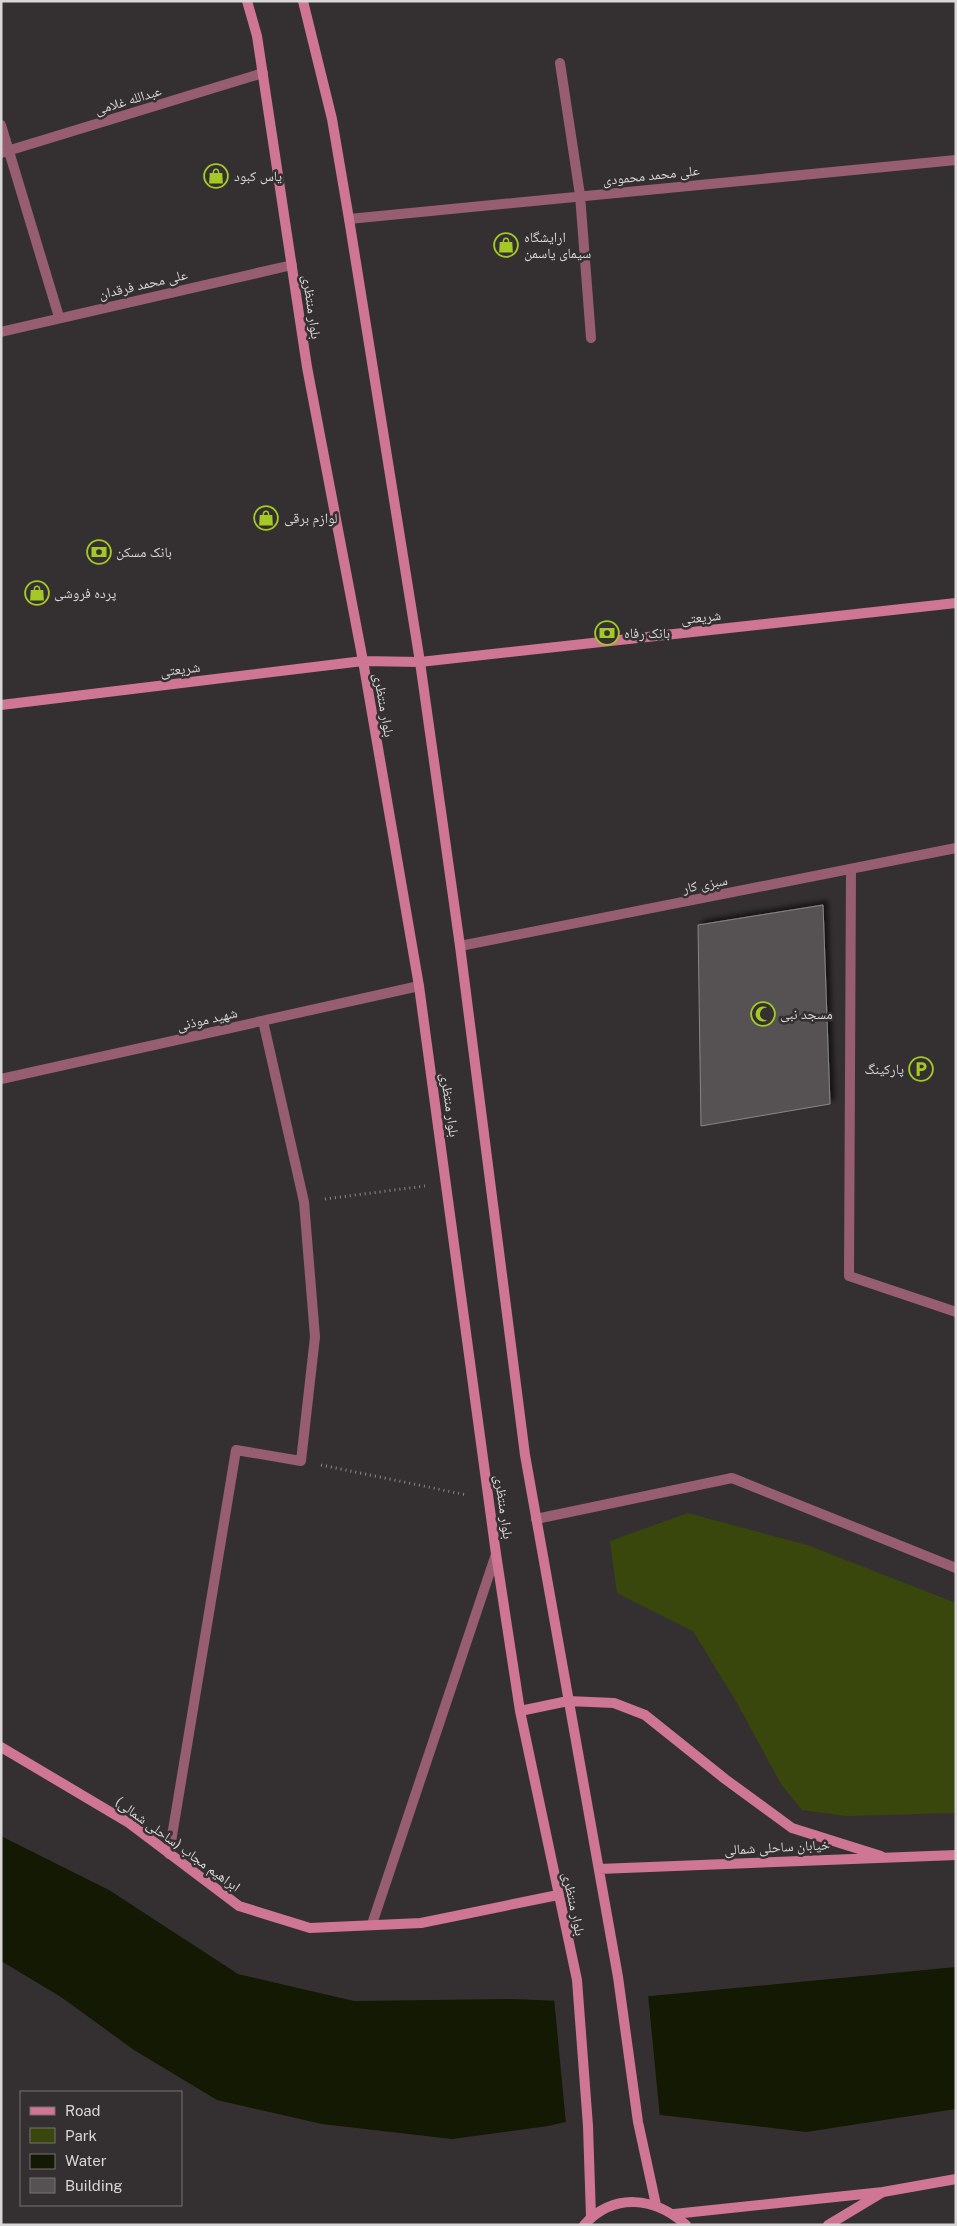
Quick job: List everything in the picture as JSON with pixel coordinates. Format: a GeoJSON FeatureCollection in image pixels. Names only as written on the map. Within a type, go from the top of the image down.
{"type":"FeatureCollection","features":[{"type":"Feature","properties":{"kind":"main road","name":"بلوار منتظری"},"geometry":{"type":"LineString","coordinates":[[247,1],[257,36],[307,367],[362,662],[419,986],[496,1554],[520,1711],[577,1980],[588,2126],[587,2221]]}},
{"type":"Feature","properties":{"kind":"main road","name":"بلوار منتظری"},"geometry":{"type":"LineString","coordinates":[[303,1],[332,118],[420,662],[460,946],[525,1455],[618,1977],[638,2122],[656,2205]]}},
{"type":"Feature","properties":{"kind":"main road","name":"شریعتی"},"geometry":{"type":"LineString","coordinates":[[1,705],[362,662],[420,662],[956,603]]}},
{"type":"Feature","properties":{"kind":"main road"},"geometry":{"type":"LineString","coordinates":[[520,1711],[568,1701],[614,1703],[645,1714],[725,1779],[792,1828],[881,1856]]}},
{"type":"Feature","properties":{"kind":"main road","name":"ابراهیم مجاب (ساحلی شمالی)"},"geometry":{"type":"LineString","coordinates":[[1,1747],[129,1823],[239,1906],[310,1928],[422,1923],[558,1895]]}},
{"type":"Feature","properties":{"kind":"main road","name":"خیابان ساحلی شمالی"},"geometry":{"type":"LineString","coordinates":[[599,1869],[956,1854]]}},
{"type":"Feature","properties":{"kind":"main road"},"geometry":{"type":"LineString","coordinates":[[674,2214],[883,2192],[956,2179]]}},
{"type":"Feature","properties":{"kind":"main road"},"geometry":{"type":"LineString","coordinates":[[828,2225],[883,2192]]}},
{"type":"Feature","properties":{"kind":"main road"},"geometry":{"type":"LineString","coordinates":[[587,2221],[606,2208],[622,2203],[639,2202],[656,2205],[674,2214],[686,2225]]}},
{"type":"Feature","properties":{"kind":"street"},"geometry":{"type":"LineString","coordinates":[[560,63],[580,196],[591,338]]}},
{"type":"Feature","properties":{"kind":"street","name":"عبدالله غلامی"},"geometry":{"type":"LineString","coordinates":[[5,152],[263,73]]}},
{"type":"Feature","properties":{"kind":"street"},"geometry":{"type":"LineString","coordinates":[[1,125],[5,152],[59,317]]}},
{"type":"Feature","properties":{"kind":"street","name":"علی محمد محمودی"},"geometry":{"type":"LineString","coordinates":[[349,219],[956,160]]}},
{"type":"Feature","properties":{"kind":"street","name":"علی محمد فرقدان"},"geometry":{"type":"LineString","coordinates":[[1,332],[59,317],[292,265]]}},
{"type":"Feature","properties":{"kind":"street","name":"سبزی کار"},"geometry":{"type":"LineString","coordinates":[[460,946],[956,848]]}},
{"type":"Feature","properties":{"kind":"street"},"geometry":{"type":"LineString","coordinates":[[851,870],[849,1276],[956,1312]]}},
{"type":"Feature","properties":{"kind":"street","name":"شهید موذنی"},"geometry":{"type":"LineString","coordinates":[[1,1079],[419,986]]}},
{"type":"Feature","properties":{"kind":"street"},"geometry":{"type":"LineString","coordinates":[[169,1854],[236,1450],[301,1461],[315,1338],[304,1202],[263,1021]]}},
{"type":"Feature","properties":{"kind":"street"},"geometry":{"type":"LineString","coordinates":[[536,1519],[732,1478],[956,1568]]}},
{"type":"Feature","properties":{"kind":"street"},"geometry":{"type":"LineString","coordinates":[[372,1924],[496,1554]]}},
{"type":"Feature","properties":{"kind":"path"},"geometry":{"type":"LineString","coordinates":[[304,1202],[446,1183]]}},
{"type":"Feature","properties":{"kind":"path"},"geometry":{"type":"LineString","coordinates":[[301,1461],[489,1499]]}},
{"type":"Feature","properties":{"kind":"green space"},"geometry":{"type":"Polygon","coordinates":[[[688,1513],[810,1546],[956,1603],[956,1813],[846,1816],[802,1810],[781,1784],[737,1703],[693,1631],[617,1593],[610,1541],[688,1513]]]}},
{"type":"Feature","properties":{"kind":"water"},"geometry":{"type":"Polygon","coordinates":[[[1,1836],[109,1890],[238,1974],[354,2001],[511,1999],[588,2002],[956,1967],[956,2109],[806,2132],[644,2113],[596,2115],[548,2126],[452,2139],[322,2124],[217,2100],[134,2050],[61,1997],[1,1961],[1,1836]]]}},
{"type":"Feature","properties":{"kind":"pier"},"geometry":{"type":"Polygon","coordinates":[[[648,1994],[660,2118],[644,2115],[597,2118],[566,2124],[554,1998],[612,1999],[648,1994]]]}},
{"type":"Feature","properties":{"kind":"building","name":"مسجد نبی"},"geometry":{"type":"Polygon","coordinates":[[[823,905],[830,1104],[701,1126],[698,925],[823,905]]]}},
{"type":"Feature","properties":{"kind":"place","name":"یاس کبود"},"geometry":{"type":"Point","coordinates":[216,176]}},
{"type":"Feature","properties":{"kind":"place","name":"ارایشگاه سیمای یاسمن"},"geometry":{"type":"Point","coordinates":[506,245]}},
{"type":"Feature","properties":{"kind":"place","name":"لوازم برقی"},"geometry":{"type":"Point","coordinates":[266,518]}},
{"type":"Feature","properties":{"kind":"place","name":"بانک مسکن"},"geometry":{"type":"Point","coordinates":[99,552]}},
{"type":"Feature","properties":{"kind":"place","name":"پرده فروشی"},"geometry":{"type":"Point","coordinates":[37,593]}},
{"type":"Feature","properties":{"kind":"place","name":"بانک رفاه"},"geometry":{"type":"Point","coordinates":[607,633]}},
{"type":"Feature","properties":{"kind":"place","name":"مسجد نبی"},"geometry":{"type":"Point","coordinates":[763,1014]}},
{"type":"Feature","properties":{"kind":"place","name":"پارکینگ"},"geometry":{"type":"Point","coordinates":[921,1069]}}]}
